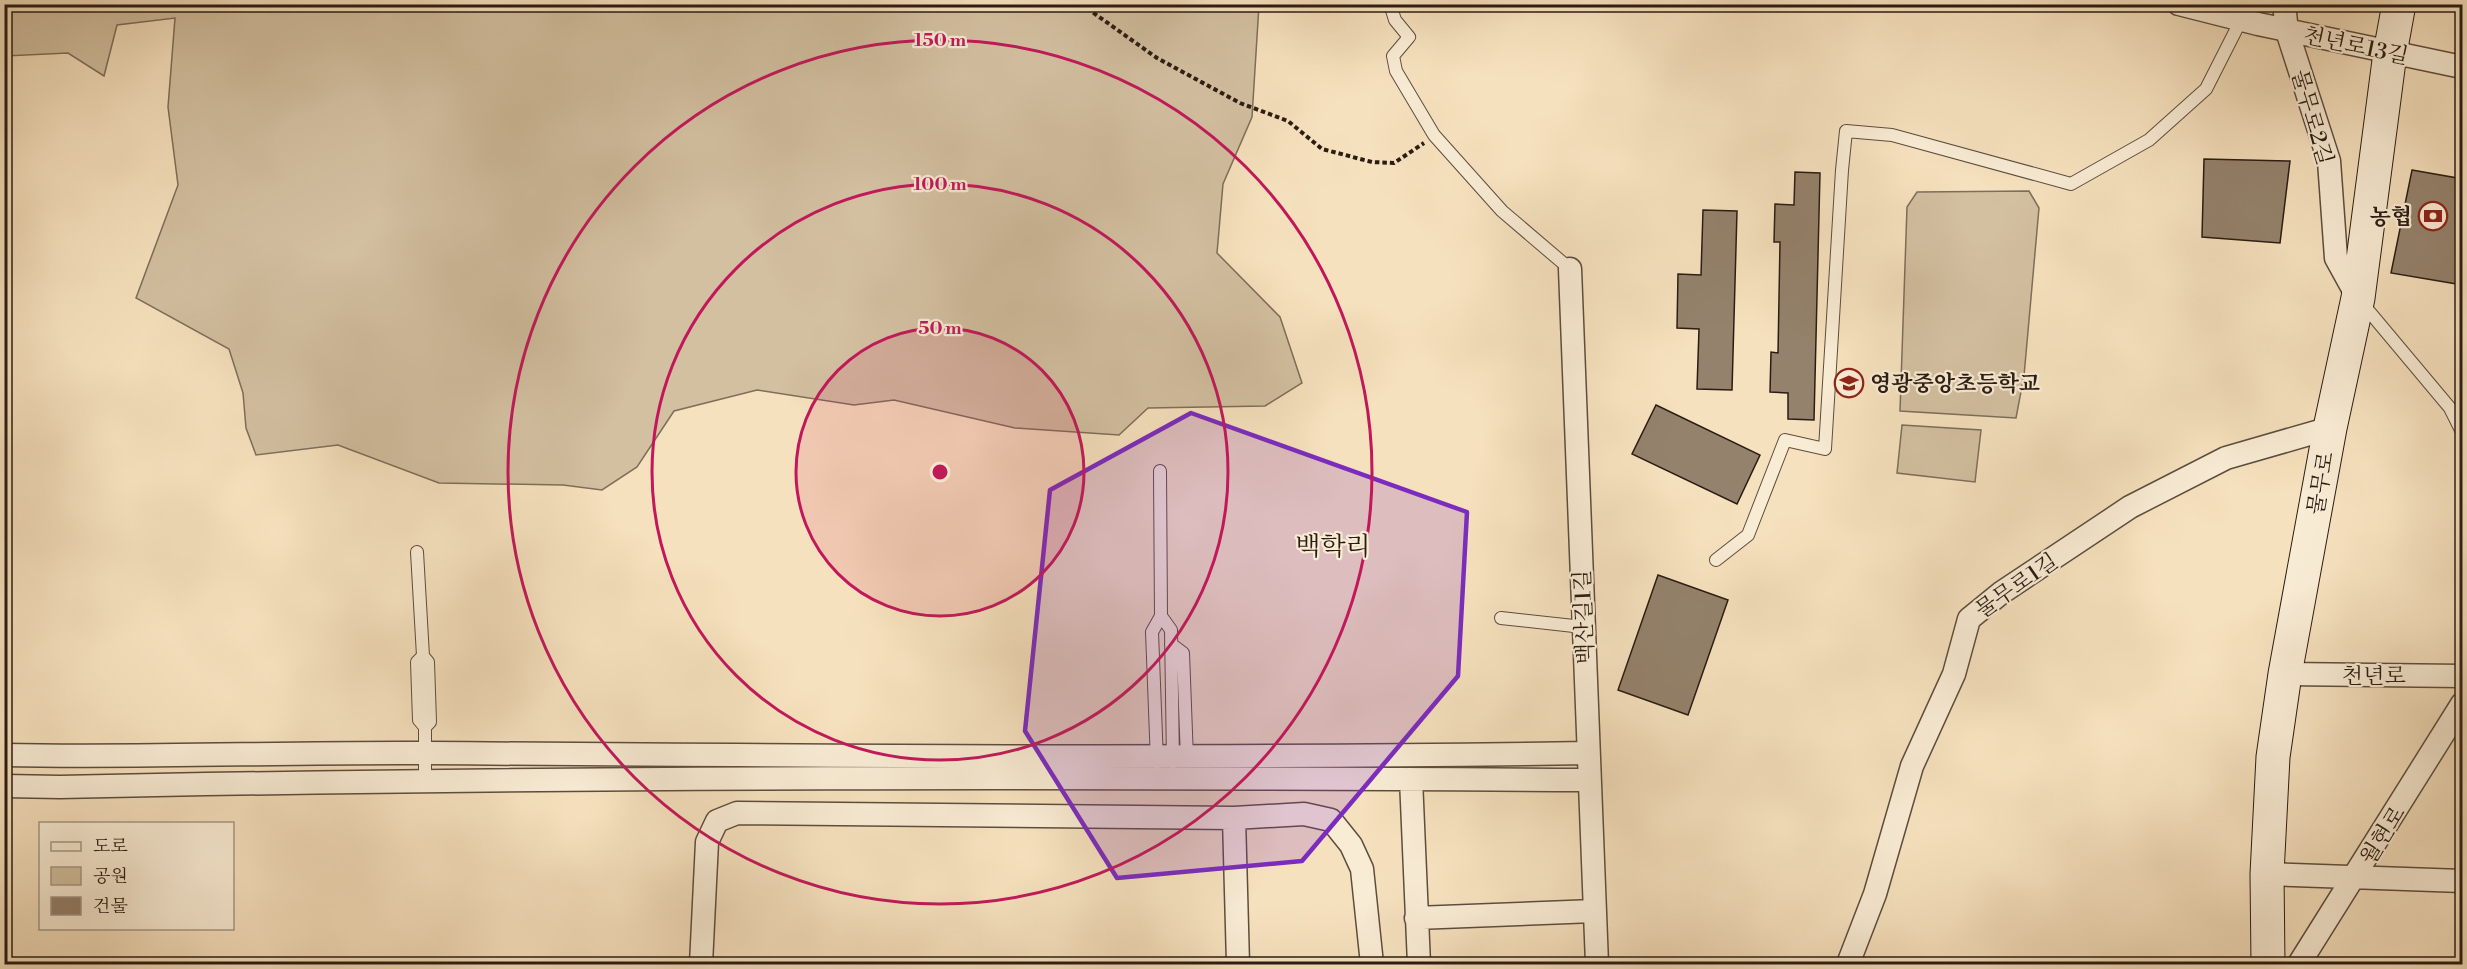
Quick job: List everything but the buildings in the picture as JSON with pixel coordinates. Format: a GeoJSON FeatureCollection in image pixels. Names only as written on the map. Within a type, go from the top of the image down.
{"type":"FeatureCollection","features":[{"type":"Feature","properties":{"kind":"main road","name":"물무로"},"geometry":{"type":"LineString","coordinates":[[2268,964],[2267,874],[2273,757],[2285,674],[2330,428],[2358,298],[2390,53],[2399,4]]}},
{"type":"Feature","properties":{"kind":"street","name":"천년로13길"},"geometry":{"type":"LineString","coordinates":[[2179,4],[2288,31],[2463,68]]}},
{"type":"Feature","properties":{"kind":"street","name":"물무로2길"},"geometry":{"type":"LineString","coordinates":[[2284,4],[2288,31],[2329,161],[2336,258],[2358,298]]}},
{"type":"Feature","properties":{"kind":"street","name":"백산길1길"},"geometry":{"type":"LineString","coordinates":[[1570,269],[1597,964]]}},
{"type":"Feature","properties":{"kind":"street","name":"물무로1길"},"geometry":{"type":"LineString","coordinates":[[1848,964],[1875,894],[1912,766],[1954,674],[1969,619],[2001,593],[2130,507],[2226,458],[2330,428]]}},
{"type":"Feature","properties":{"kind":"street","name":"천년로"},"geometry":{"type":"LineString","coordinates":[[2285,674],[2463,676]]}},
{"type":"Feature","properties":{"kind":"street","name":"월현로"},"geometry":{"type":"LineString","coordinates":[[2299,964],[2463,704]]}},
{"type":"Feature","properties":{"kind":"street"},"geometry":{"type":"LineString","coordinates":[[4,755],[137,757],[425,753],[1057,758],[1172,767],[1411,779],[1589,780]]}},
{"type":"Feature","properties":{"kind":"street"},"geometry":{"type":"LineString","coordinates":[[4,786],[60,787],[1172,767],[1588,753]]}},
{"type":"Feature","properties":{"kind":"street"},"geometry":{"type":"LineString","coordinates":[[1411,779],[1419,964]]}},
{"type":"Feature","properties":{"kind":"street"},"geometry":{"type":"LineString","coordinates":[[701,964],[707,842],[717,821],[737,813],[1234,818],[1304,814],[1331,820],[1351,844],[1362,869],[1372,964]]}},
{"type":"Feature","properties":{"kind":"street"},"geometry":{"type":"LineString","coordinates":[[1234,818],[1238,964]]}},
{"type":"Feature","properties":{"kind":"street"},"geometry":{"type":"LineString","coordinates":[[2267,874],[2463,881]]}},
{"type":"Feature","properties":{"kind":"street"},"geometry":{"type":"LineString","coordinates":[[1416,918],[1594,911]]}},
{"type":"Feature","properties":{"kind":"lane"},"geometry":{"type":"LineString","coordinates":[[1390,4],[1395,20],[1409,37],[1393,56],[1396,71],[1434,135],[1502,211],[1570,269]]}},
{"type":"Feature","properties":{"kind":"lane"},"geometry":{"type":"LineString","coordinates":[[1716,560],[1748,535],[1785,440],[1825,449],[1846,131],[1892,135],[2071,184],[2149,140],[2206,89],[2241,20]]}},
{"type":"Feature","properties":{"kind":"lane"},"geometry":{"type":"LineString","coordinates":[[2358,298],[2450,408],[2463,432]]}},
{"type":"Feature","properties":{"kind":"lane"},"geometry":{"type":"LineString","coordinates":[[2450,408],[2463,417]]}},
{"type":"Feature","properties":{"kind":"lane"},"geometry":{"type":"LineString","coordinates":[[1160,471],[1161,616],[1152,632],[1172,767]]}},
{"type":"Feature","properties":{"kind":"lane"},"geometry":{"type":"LineString","coordinates":[[417,552],[423,656],[428,662],[430,722],[424,727],[425,780]]}},
{"type":"Feature","properties":{"kind":"lane"},"geometry":{"type":"LineString","coordinates":[[1161,616],[1171,630],[1171,644],[1183,653],[1172,767]]}},
{"type":"Feature","properties":{"kind":"lane"},"geometry":{"type":"LineString","coordinates":[[1501,618],[1583,627]]}},
{"type":"Feature","properties":{"kind":"path"},"geometry":{"type":"LineString","coordinates":[[733,4],[791,8],[803,4]]}},
{"type":"Feature","properties":{"kind":"path"},"geometry":{"type":"LineString","coordinates":[[1081,4],[1157,58],[1240,103],[1288,121],[1322,149],[1372,162],[1394,163],[1434,135]]}},
{"type":"Feature","properties":{"kind":"highlighted area"},"geometry":{"type":"Polygon","coordinates":[[[1191,413],[1467,512],[1458,676],[1302,861],[1117,878],[1025,731],[1050,490],[1191,413]]]}},
{"type":"Feature","properties":{"kind":"green space"},"geometry":{"type":"Polygon","coordinates":[[[5,4],[1259,5],[1252,117],[1223,184],[1217,253],[1280,317],[1302,383],[1265,406],[1148,408],[1119,435],[1015,428],[894,400],[854,405],[757,390],[674,411],[637,467],[602,490],[563,485],[439,483],[338,445],[256,455],[246,428],[243,393],[229,349],[136,298],[178,185],[168,107],[175,18],[117,25],[104,76],[68,53],[5,56],[5,4]]]}},
{"type":"Feature","properties":{"kind":"green space"},"geometry":{"type":"Polygon","coordinates":[[[2029,191],[2039,208],[2024,376],[2016,418],[1900,411],[1907,207],[1917,192],[2029,191]]]}},
{"type":"Feature","properties":{"kind":"green space"},"geometry":{"type":"Polygon","coordinates":[[[1902,425],[1981,430],[1975,482],[1897,473],[1902,425]]]}},
{"type":"Feature","properties":{"kind":"place","name":"농협"},"geometry":{"type":"Point","coordinates":[2433,216]}},
{"type":"Feature","properties":{"kind":"place","name":"영광중앙초등학교"},"geometry":{"type":"Point","coordinates":[1849,383]}},
{"type":"Feature","properties":{"kind":"district","name":"백학리"},"geometry":{"type":"Point","coordinates":[1333,546]}}]}
